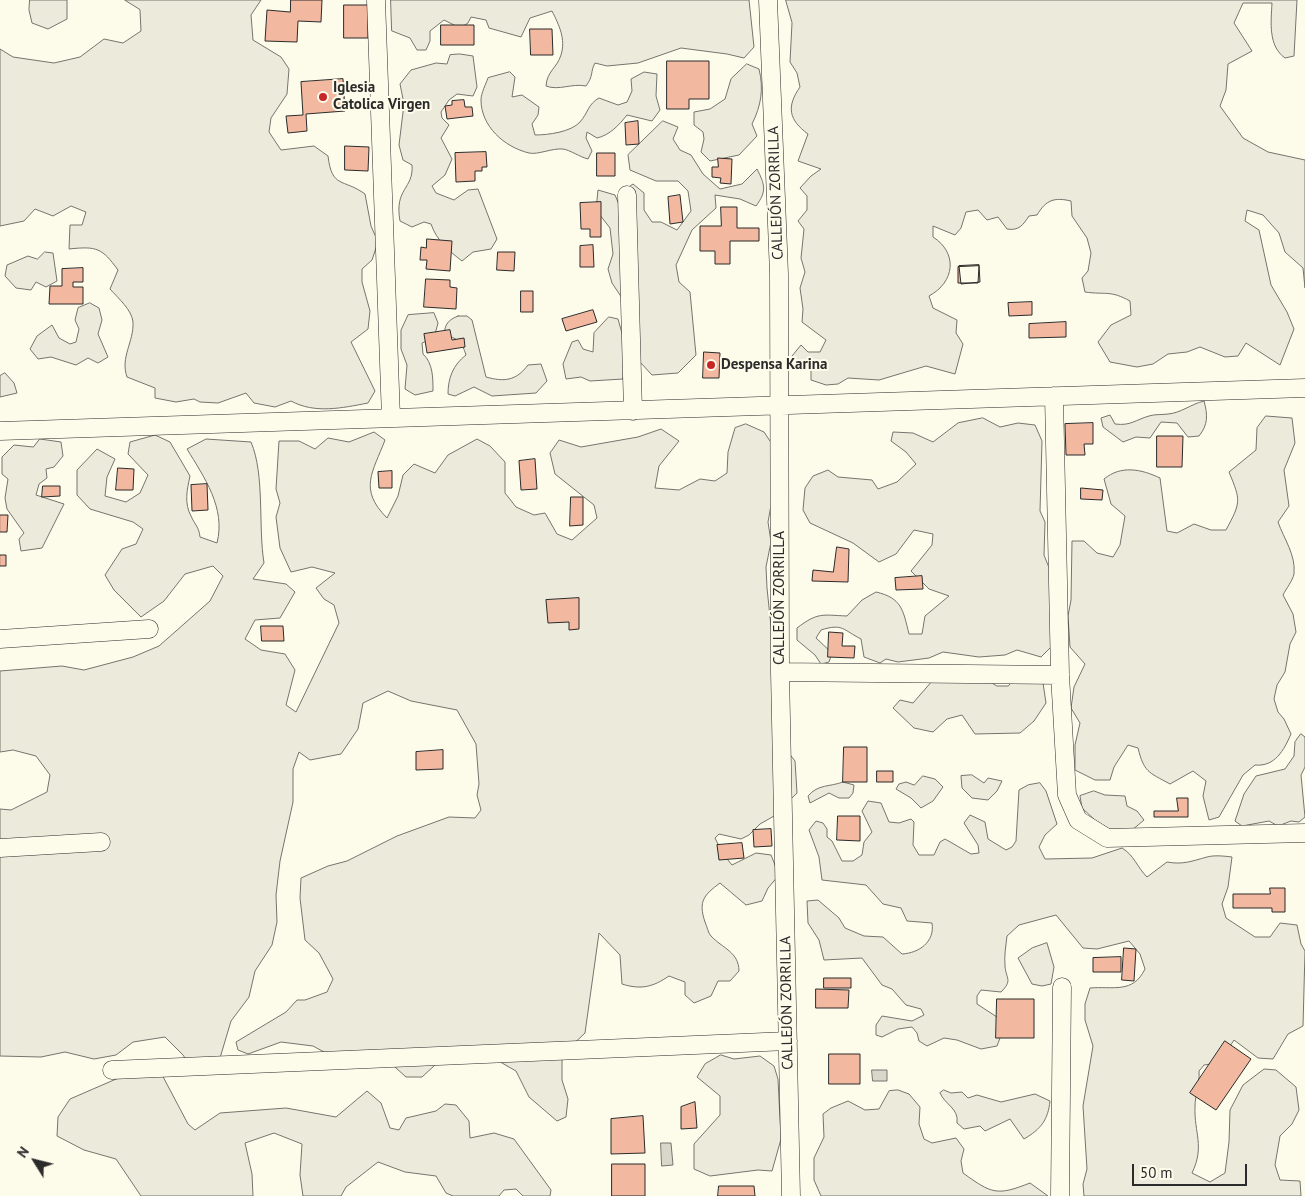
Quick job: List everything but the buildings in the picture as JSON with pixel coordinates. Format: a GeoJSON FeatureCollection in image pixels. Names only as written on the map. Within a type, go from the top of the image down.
{"type":"FeatureCollection","features":[{"type":"Feature","properties":{"kind":"street"},"geometry":{"type":"LineString","coordinates":[[376,0],[391,418]]}},
{"type":"Feature","properties":{"kind":"street","name":"CALLEJÓN ZORRILLA"},"geometry":{"type":"LineString","coordinates":[[768,0],[779,274],[780,672],[791,1196]]}},
{"type":"Feature","properties":{"kind":"street"},"geometry":{"type":"LineString","coordinates":[[627,195],[632,411]]}},
{"type":"Feature","properties":{"kind":"street"},"geometry":{"type":"LineString","coordinates":[[0,431],[778,407],[1305,388],[1305,398]]}},
{"type":"Feature","properties":{"kind":"street"},"geometry":{"type":"LineString","coordinates":[[1054,396],[1060,675],[1067,795],[1078,820],[1107,838],[1305,834]]}},
{"type":"Feature","properties":{"kind":"street"},"geometry":{"type":"LineString","coordinates":[[0,639],[149,629]]}},
{"type":"Feature","properties":{"kind":"street"},"geometry":{"type":"LineString","coordinates":[[780,672],[1060,675]]}},
{"type":"Feature","properties":{"kind":"street"},"geometry":{"type":"LineString","coordinates":[[0,848],[101,842]]}},
{"type":"Feature","properties":{"kind":"street"},"geometry":{"type":"LineString","coordinates":[[1060,1196],[1062,987]]}},
{"type":"Feature","properties":{"kind":"street"},"geometry":{"type":"LineString","coordinates":[[112,1070],[788,1041]]}},
{"type":"Feature","properties":{"kind":"shaded area"},"geometry":{"type":"Polygon","coordinates":[[[30,0],[67,0],[67,19],[48,29],[32,23],[29,10],[30,0]]]}},
{"type":"Feature","properties":{"kind":"shaded area"},"geometry":{"type":"Polygon","coordinates":[[[125,0],[261,0],[251,15],[253,40],[281,57],[289,69],[287,94],[271,118],[269,132],[281,150],[314,146],[328,156],[332,174],[340,181],[365,194],[371,226],[378,242],[372,260],[362,269],[362,282],[370,311],[368,329],[351,342],[375,391],[368,403],[319,409],[310,408],[291,401],[275,407],[254,403],[246,393],[218,403],[200,402],[194,399],[176,402],[155,398],[155,388],[127,377],[125,363],[132,336],[133,322],[121,300],[110,289],[118,270],[108,257],[98,250],[86,248],[69,249],[70,225],[82,225],[86,212],[71,206],[53,216],[35,209],[24,221],[0,226],[0,49],[13,57],[54,63],[80,57],[104,39],[123,43],[141,31],[140,10],[125,0]]]}},
{"type":"Feature","properties":{"kind":"shaded area"},"geometry":{"type":"Polygon","coordinates":[[[391,0],[749,0],[754,47],[744,58],[681,48],[638,63],[607,66],[595,63],[586,86],[551,87],[546,86],[547,81],[561,55],[563,43],[552,11],[530,18],[521,37],[489,28],[486,20],[471,17],[468,23],[460,28],[444,20],[430,31],[430,41],[426,50],[417,50],[410,38],[392,31],[391,0]]]}},
{"type":"Feature","properties":{"kind":"shaded area"},"geometry":{"type":"Polygon","coordinates":[[[786,0],[1297,0],[1294,56],[1285,58],[1273,40],[1271,26],[1272,3],[1243,3],[1234,23],[1252,51],[1228,64],[1226,90],[1220,106],[1243,138],[1268,152],[1305,160],[1305,288],[1303,268],[1285,252],[1279,233],[1263,215],[1247,210],[1245,221],[1259,230],[1271,285],[1287,312],[1294,329],[1280,365],[1246,343],[1238,356],[1225,357],[1200,347],[1187,352],[1168,354],[1153,364],[1137,367],[1110,362],[1098,342],[1111,325],[1131,315],[1130,301],[1113,294],[1085,292],[1082,278],[1088,271],[1091,253],[1087,238],[1072,216],[1071,201],[1060,199],[1047,203],[1037,215],[1029,216],[1023,225],[1015,229],[1007,229],[998,217],[987,220],[978,210],[966,212],[961,228],[955,235],[933,226],[933,237],[947,251],[950,267],[944,283],[929,296],[933,308],[957,320],[956,333],[963,344],[955,374],[926,366],[879,380],[848,378],[838,384],[826,385],[811,380],[811,369],[800,366],[792,356],[801,345],[808,352],[820,352],[826,340],[802,322],[803,309],[800,288],[805,272],[801,258],[804,229],[798,221],[807,210],[807,196],[800,188],[811,176],[821,169],[798,161],[808,134],[793,118],[791,107],[800,87],[797,73],[790,62],[792,23],[786,0]]]}},
{"type":"Feature","properties":{"kind":"shaded area"},"geometry":{"type":"Polygon","coordinates":[[[450,55],[473,56],[477,87],[473,96],[457,94],[449,100],[441,112],[442,118],[449,125],[441,138],[452,159],[445,175],[432,186],[436,193],[454,200],[468,190],[478,189],[497,239],[491,249],[473,252],[462,261],[444,245],[436,235],[431,224],[424,222],[412,227],[400,221],[399,210],[402,195],[412,173],[412,165],[403,160],[399,145],[404,104],[400,84],[411,70],[436,63],[447,64],[450,55]]]}},
{"type":"Feature","properties":{"kind":"shaded area"},"geometry":{"type":"Polygon","coordinates":[[[747,64],[759,69],[761,76],[761,97],[758,111],[752,124],[757,136],[739,155],[710,161],[701,152],[704,139],[703,132],[694,125],[694,112],[710,109],[725,99],[731,79],[747,64]]]}},
{"type":"Feature","properties":{"kind":"shaded area"},"geometry":{"type":"Polygon","coordinates":[[[510,72],[515,77],[512,97],[522,95],[539,107],[538,115],[532,124],[535,135],[559,132],[571,128],[583,119],[590,106],[599,98],[618,105],[627,102],[632,91],[631,79],[644,72],[657,74],[656,96],[660,110],[652,121],[627,115],[617,126],[602,137],[597,138],[587,132],[586,138],[592,151],[588,159],[563,149],[529,153],[511,146],[496,134],[490,127],[482,109],[481,97],[488,78],[510,72]]]}},
{"type":"Feature","properties":{"kind":"shaded area"},"geometry":{"type":"Polygon","coordinates":[[[663,121],[678,127],[673,139],[680,150],[691,155],[703,174],[720,189],[742,184],[757,169],[764,188],[756,206],[740,199],[715,195],[716,208],[692,230],[676,265],[679,282],[690,292],[696,355],[678,373],[652,375],[639,361],[632,313],[612,283],[608,269],[613,254],[610,228],[596,210],[598,190],[615,195],[623,214],[621,192],[633,184],[644,193],[644,210],[652,222],[661,222],[677,230],[691,211],[688,191],[678,181],[656,181],[630,170],[628,155],[663,121]]]}},
{"type":"Feature","properties":{"kind":"shaded area"},"geometry":{"type":"Polygon","coordinates":[[[45,252],[53,253],[57,281],[46,287],[36,282],[31,290],[16,288],[5,276],[7,265],[28,256],[37,259],[45,252]]]}},
{"type":"Feature","properties":{"kind":"shaded area"},"geometry":{"type":"Polygon","coordinates":[[[90,303],[99,308],[102,320],[98,334],[108,357],[98,363],[88,358],[76,365],[51,357],[38,359],[30,349],[37,336],[52,325],[59,338],[70,344],[76,342],[79,329],[75,320],[78,308],[90,303]]]}},
{"type":"Feature","properties":{"kind":"shaded area"},"geometry":{"type":"Polygon","coordinates":[[[434,313],[438,323],[434,338],[422,343],[423,354],[429,362],[432,371],[433,391],[415,395],[405,389],[407,365],[401,349],[401,330],[408,315],[434,313]]]}},
{"type":"Feature","properties":{"kind":"shaded area"},"geometry":{"type":"Polygon","coordinates":[[[458,316],[467,316],[472,320],[486,377],[509,379],[519,374],[528,365],[541,364],[547,381],[536,393],[492,396],[474,387],[455,396],[448,394],[452,372],[466,355],[459,341],[444,335],[448,323],[458,316]]]}},
{"type":"Feature","properties":{"kind":"shaded area"},"geometry":{"type":"Polygon","coordinates":[[[609,317],[618,319],[625,344],[623,379],[590,381],[581,377],[566,379],[563,364],[572,342],[578,340],[583,349],[593,352],[594,333],[609,317]]]}},
{"type":"Feature","properties":{"kind":"shaded area"},"geometry":{"type":"Polygon","coordinates":[[[5,373],[14,383],[17,393],[0,397],[0,376],[5,373]]]}},
{"type":"Feature","properties":{"kind":"shaded area"},"geometry":{"type":"Polygon","coordinates":[[[1204,401],[1206,420],[1199,436],[1188,437],[1177,423],[1161,422],[1150,438],[1136,437],[1123,442],[1103,427],[1101,418],[1110,415],[1115,424],[1125,424],[1151,415],[1177,412],[1204,401]]]}},
{"type":"Feature","properties":{"kind":"shaded area"},"geometry":{"type":"Polygon","coordinates":[[[1266,416],[1292,418],[1295,443],[1284,470],[1289,506],[1278,522],[1293,560],[1294,574],[1283,595],[1293,614],[1296,632],[1290,644],[1285,672],[1277,685],[1274,699],[1278,712],[1284,719],[1291,734],[1278,756],[1268,763],[1255,765],[1243,775],[1219,817],[1209,820],[1203,796],[1206,781],[1193,771],[1170,784],[1157,777],[1145,767],[1138,748],[1128,745],[1114,767],[1110,780],[1095,780],[1075,770],[1075,745],[1080,723],[1071,708],[1074,687],[1085,664],[1070,647],[1068,616],[1071,600],[1072,541],[1084,541],[1097,553],[1113,557],[1120,545],[1125,516],[1111,504],[1104,479],[1124,470],[1146,472],[1160,478],[1167,531],[1177,533],[1194,524],[1211,530],[1226,530],[1238,501],[1236,489],[1229,472],[1256,450],[1257,428],[1266,416]]]}},
{"type":"Feature","properties":{"kind":"shaded area"},"geometry":{"type":"Polygon","coordinates":[[[983,418],[1000,427],[1018,423],[1035,425],[1042,441],[1040,511],[1045,522],[1044,555],[1057,588],[1059,639],[1041,657],[1017,650],[1005,655],[979,657],[943,652],[929,658],[898,662],[886,659],[880,663],[864,657],[861,639],[842,628],[834,627],[821,630],[816,638],[832,653],[829,662],[821,664],[815,655],[797,640],[797,628],[810,619],[826,615],[847,616],[862,600],[876,592],[891,598],[900,606],[909,634],[922,634],[925,616],[949,596],[929,589],[911,571],[932,545],[933,534],[914,530],[896,554],[879,562],[853,543],[810,523],[803,510],[805,488],[813,476],[828,470],[838,477],[872,480],[878,489],[897,482],[916,464],[906,452],[891,441],[893,432],[913,433],[933,442],[958,423],[983,418]]]}},
{"type":"Feature","properties":{"kind":"shaded area"},"geometry":{"type":"Polygon","coordinates":[[[746,424],[764,432],[772,444],[773,494],[768,522],[771,542],[766,567],[767,588],[772,636],[789,663],[787,685],[776,737],[795,761],[797,793],[774,816],[760,824],[749,835],[741,839],[719,834],[715,838],[723,854],[732,865],[756,853],[771,855],[779,875],[768,888],[762,901],[746,905],[720,883],[704,899],[702,909],[709,933],[733,955],[738,965],[739,971],[730,981],[718,981],[711,996],[694,1003],[685,995],[685,982],[669,976],[658,983],[647,986],[635,987],[622,984],[620,955],[599,933],[585,1033],[562,1055],[562,1080],[568,1099],[566,1117],[557,1121],[529,1097],[516,1071],[481,1051],[447,1054],[422,1077],[406,1077],[385,1058],[348,1065],[313,1046],[281,1042],[248,1054],[238,1050],[236,1042],[286,1012],[297,1000],[305,1000],[327,992],[333,979],[319,953],[305,940],[300,898],[301,878],[328,866],[347,861],[397,836],[449,817],[475,818],[481,810],[477,795],[479,784],[476,744],[457,710],[411,701],[388,691],[363,703],[358,729],[341,754],[310,760],[299,752],[293,769],[293,802],[280,861],[276,895],[277,922],[272,945],[255,971],[249,997],[231,1021],[220,1058],[194,1072],[183,1055],[165,1037],[133,1042],[116,1055],[94,1059],[65,1052],[41,1057],[0,1056],[0,809],[11,810],[47,792],[50,775],[36,756],[13,750],[0,752],[0,671],[62,666],[84,670],[133,657],[159,646],[210,601],[223,576],[213,566],[185,574],[164,601],[141,617],[114,590],[105,575],[122,549],[136,544],[143,529],[133,522],[90,509],[77,495],[77,470],[97,449],[115,459],[107,477],[105,496],[126,502],[140,493],[148,475],[128,454],[130,442],[155,435],[170,442],[190,476],[187,506],[198,528],[200,537],[217,543],[219,530],[216,505],[212,493],[187,449],[206,439],[251,442],[260,485],[264,563],[253,579],[286,584],[295,592],[280,618],[255,620],[245,639],[261,650],[285,654],[295,670],[286,705],[296,712],[339,623],[334,605],[324,599],[316,588],[335,573],[312,567],[291,572],[280,548],[276,517],[280,503],[276,489],[279,441],[299,441],[315,449],[328,438],[349,442],[374,432],[385,440],[373,471],[370,489],[378,508],[387,518],[398,496],[403,475],[414,464],[435,473],[448,455],[477,439],[490,446],[505,462],[505,493],[516,507],[534,515],[545,513],[557,534],[572,540],[597,518],[594,505],[555,474],[550,453],[559,440],[581,447],[638,437],[661,429],[679,441],[659,466],[655,488],[679,490],[700,479],[715,481],[727,473],[728,452],[735,428],[746,424]]]}},
{"type":"Feature","properties":{"kind":"shaded area"},"geometry":{"type":"Polygon","coordinates":[[[40,439],[61,442],[63,456],[54,467],[46,469],[47,478],[39,484],[36,495],[64,504],[42,548],[21,551],[19,539],[24,533],[7,509],[5,498],[8,479],[2,474],[2,457],[14,445],[33,447],[40,439]]]}},
{"type":"Feature","properties":{"kind":"shaded area"},"geometry":{"type":"Polygon","coordinates":[[[1016,676],[1043,683],[1046,703],[1034,721],[1020,733],[975,734],[962,715],[947,719],[933,732],[914,728],[893,708],[900,700],[913,703],[933,680],[988,681],[997,686],[1008,686],[1016,676]]]}},
{"type":"Feature","properties":{"kind":"shaded area"},"geometry":{"type":"Polygon","coordinates":[[[1301,734],[1305,737],[1305,767],[1301,775],[1305,817],[1299,822],[1291,821],[1278,826],[1269,821],[1242,826],[1235,821],[1244,794],[1256,776],[1285,769],[1294,756],[1295,742],[1301,734]]]}},
{"type":"Feature","properties":{"kind":"shaded area"},"geometry":{"type":"Polygon","coordinates":[[[972,775],[984,783],[988,778],[1002,781],[997,791],[988,800],[972,798],[962,788],[961,776],[972,775]]]}},
{"type":"Feature","properties":{"kind":"shaded area"},"geometry":{"type":"Polygon","coordinates":[[[923,776],[935,779],[943,787],[933,801],[921,808],[911,798],[896,789],[899,784],[906,782],[914,785],[923,776]]]}},
{"type":"Feature","properties":{"kind":"shaded area"},"geometry":{"type":"Polygon","coordinates":[[[843,782],[854,785],[853,793],[849,798],[839,798],[829,793],[810,803],[808,796],[816,789],[843,782]]]}},
{"type":"Feature","properties":{"kind":"shaded area"},"geometry":{"type":"Polygon","coordinates":[[[1040,783],[1046,791],[1057,824],[1045,835],[1039,847],[1045,859],[1092,858],[1122,848],[1130,854],[1147,877],[1167,862],[1183,863],[1213,856],[1232,857],[1228,887],[1222,904],[1226,918],[1255,937],[1270,937],[1280,923],[1297,925],[1301,944],[1305,951],[1303,1026],[1288,1034],[1273,1059],[1258,1058],[1234,1040],[1219,1063],[1204,1065],[1199,1071],[1195,1107],[1198,1155],[1192,1173],[1210,1182],[1225,1173],[1229,1142],[1230,1110],[1243,1085],[1264,1069],[1276,1070],[1296,1087],[1299,1110],[1292,1124],[1280,1136],[1275,1165],[1280,1180],[1300,1181],[1301,1196],[1084,1196],[1083,1184],[1087,1169],[1083,1106],[1093,1046],[1085,1020],[1085,1004],[1090,988],[1122,987],[1135,982],[1140,977],[1145,969],[1140,954],[1129,941],[1097,949],[1083,948],[1056,915],[1019,925],[1007,936],[1005,958],[1007,985],[1001,992],[981,990],[977,996],[977,1004],[997,1017],[1003,1030],[997,1046],[981,1049],[957,1040],[944,1038],[927,1046],[919,1041],[917,1033],[912,1027],[898,1029],[882,1037],[876,1035],[876,1025],[882,1016],[912,1021],[924,1015],[921,1009],[906,1005],[892,989],[882,985],[862,958],[824,960],[819,940],[808,923],[807,901],[818,900],[839,918],[845,928],[864,936],[883,937],[902,954],[920,949],[925,945],[931,936],[932,923],[907,921],[901,908],[883,904],[866,885],[822,880],[819,857],[809,830],[816,821],[823,823],[827,829],[827,837],[832,841],[842,861],[853,861],[862,855],[864,842],[872,832],[862,811],[868,801],[881,803],[889,822],[899,823],[911,819],[914,822],[913,845],[919,855],[934,855],[940,842],[945,839],[971,854],[979,853],[978,845],[964,823],[970,815],[985,822],[988,839],[1006,850],[1012,847],[1016,841],[1019,790],[1028,785],[1040,783]]]}},
{"type":"Feature","properties":{"kind":"shaded area"},"geometry":{"type":"Polygon","coordinates":[[[1094,791],[1105,795],[1125,796],[1127,806],[1137,811],[1144,820],[1131,831],[1111,830],[1095,820],[1082,808],[1080,796],[1094,791]]]}},
{"type":"Feature","properties":{"kind":"shaded area"},"geometry":{"type":"Polygon","coordinates":[[[1047,943],[1054,967],[1051,984],[1042,986],[1032,984],[1018,958],[1032,948],[1047,943]]]}},
{"type":"Feature","properties":{"kind":"shaded area"},"geometry":{"type":"Polygon","coordinates":[[[721,1055],[734,1059],[760,1056],[774,1066],[778,1079],[781,1139],[772,1171],[758,1170],[710,1176],[694,1169],[694,1144],[720,1115],[720,1096],[697,1077],[705,1064],[721,1055]]]}},
{"type":"Feature","properties":{"kind":"shaded area"},"geometry":{"type":"Polygon","coordinates":[[[872,1070],[887,1070],[887,1081],[873,1081],[872,1070]]]}},
{"type":"Feature","properties":{"kind":"shaded area"},"geometry":{"type":"Polygon","coordinates":[[[160,1071],[188,1124],[195,1130],[220,1113],[286,1108],[336,1117],[367,1091],[381,1103],[390,1128],[399,1130],[406,1118],[436,1111],[445,1104],[456,1105],[469,1121],[470,1138],[494,1133],[514,1139],[551,1190],[550,1196],[523,1196],[516,1189],[504,1190],[499,1196],[453,1196],[446,1193],[436,1176],[405,1172],[378,1162],[346,1187],[341,1196],[303,1196],[300,1175],[302,1144],[274,1133],[245,1143],[252,1174],[253,1196],[141,1196],[116,1159],[84,1150],[57,1136],[58,1117],[70,1099],[130,1073],[160,1071]]]}},
{"type":"Feature","properties":{"kind":"shaded area"},"geometry":{"type":"Polygon","coordinates":[[[898,1090],[909,1094],[920,1107],[919,1124],[924,1139],[932,1143],[956,1138],[964,1149],[961,1161],[963,1173],[988,1189],[995,1191],[1010,1190],[1030,1183],[1048,1196],[821,1196],[814,1180],[814,1158],[824,1137],[823,1114],[831,1108],[848,1101],[865,1110],[879,1109],[889,1091],[898,1090]]]}},
{"type":"Feature","properties":{"kind":"shaded area"},"geometry":{"type":"Polygon","coordinates":[[[944,1090],[951,1093],[962,1092],[968,1098],[977,1095],[1001,1102],[1035,1094],[1050,1101],[1043,1123],[1035,1132],[1024,1139],[1010,1119],[985,1131],[980,1126],[964,1129],[957,1123],[954,1110],[942,1097],[940,1093],[944,1090]]]}},
{"type":"Feature","properties":{"kind":"shaded area"},"geometry":{"type":"Polygon","coordinates":[[[661,1143],[671,1143],[673,1165],[662,1166],[661,1143]]]}},
{"type":"Feature","properties":{"kind":"place","name":"Iglesia Catolica Virgen"},"geometry":{"type":"Point","coordinates":[323,97]}},
{"type":"Feature","properties":{"kind":"place","name":"Despensa Karina"},"geometry":{"type":"Point","coordinates":[711,365]}}]}
